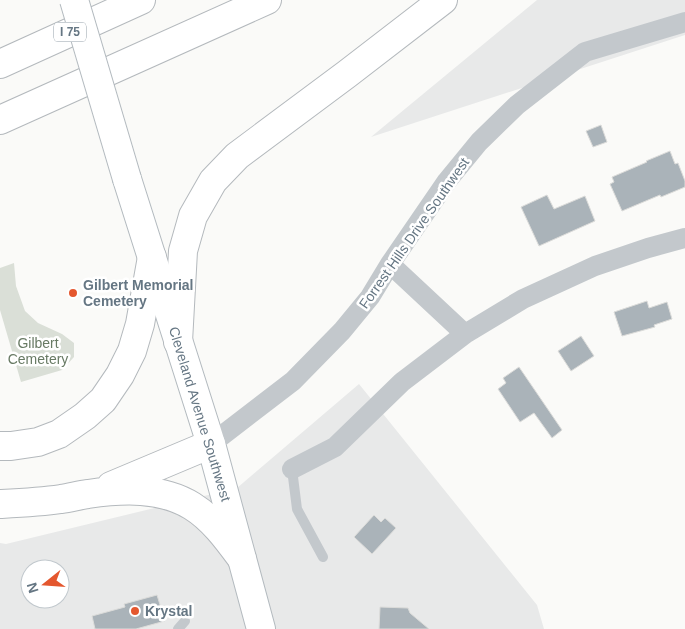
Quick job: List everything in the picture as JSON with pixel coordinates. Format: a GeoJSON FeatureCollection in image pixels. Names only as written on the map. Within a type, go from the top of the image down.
{"type":"FeatureCollection","features":[{"type":"Feature","properties":{"kind":"main road","name":"Cleveland Avenue Southwest"},"geometry":{"type":"LineString","coordinates":[[74,0],[127,179],[211,444],[261,629]]}},
{"type":"Feature","properties":{"kind":"main road","name":"I 75"},"geometry":{"type":"LineString","coordinates":[[0,64],[141,0]]}},
{"type":"Feature","properties":{"kind":"main road"},"geometry":{"type":"LineString","coordinates":[[4,119],[267,0]]}},
{"type":"Feature","properties":{"kind":"main road"},"geometry":{"type":"LineString","coordinates":[[178,342],[183,251],[193,216],[213,181],[237,156],[348,74],[443,0]]}},
{"type":"Feature","properties":{"kind":"main road"},"geometry":{"type":"LineString","coordinates":[[0,446],[38,442],[59,434],[85,416],[103,400],[120,375],[132,351],[140,324],[152,257]]}},
{"type":"Feature","properties":{"kind":"main road"},"geometry":{"type":"LineString","coordinates":[[88,494],[117,484],[211,444]]}},
{"type":"Feature","properties":{"kind":"main road"},"geometry":{"type":"LineString","coordinates":[[0,504],[44,501],[88,494],[139,491],[174,497],[192,506],[208,518],[242,558]]}},
{"type":"Feature","properties":{"kind":"street","name":"Forrest Hills Drive Southwest"},"geometry":{"type":"LineString","coordinates":[[211,444],[293,381],[342,331],[370,296],[446,181],[479,142],[517,105],[585,52],[685,22]]}},
{"type":"Feature","properties":{"kind":"street"},"geometry":{"type":"LineString","coordinates":[[292,469],[335,448],[402,382],[465,334],[523,299],[595,266],[685,238]]}},
{"type":"Feature","properties":{"kind":"street"},"geometry":{"type":"LineString","coordinates":[[390,264],[465,334]]}},
{"type":"Feature","properties":{"kind":"lane"},"geometry":{"type":"LineString","coordinates":[[292,469],[296,509],[323,557]]}},
{"type":"Feature","properties":{"kind":"shaded area"},"geometry":{"type":"Polygon","coordinates":[[[537,0],[685,0],[685,35],[371,137],[537,0]]]}},
{"type":"Feature","properties":{"kind":"shaded area"},"geometry":{"type":"Polygon","coordinates":[[[359,384],[537,605],[544,629],[0,629],[0,543],[6,544],[237,488],[359,384]]]}},
{"type":"Feature","properties":{"kind":"green space","name":"Gilbert Cemetery"},"geometry":{"type":"Polygon","coordinates":[[[14,263],[16,286],[25,311],[38,323],[62,334],[74,343],[74,357],[62,370],[21,382],[0,310],[0,268],[14,263]]]}},
{"type":"Feature","properties":{"kind":"building"},"geometry":{"type":"Polygon","coordinates":[[[601,125],[607,142],[593,147],[586,131],[601,125]]]}},
{"type":"Feature","properties":{"kind":"building"},"geometry":{"type":"Polygon","coordinates":[[[670,151],[675,164],[678,163],[685,181],[685,187],[622,211],[610,184],[614,182],[612,177],[670,151]]]}},
{"type":"Feature","properties":{"kind":"building"},"geometry":{"type":"Polygon","coordinates":[[[547,195],[554,209],[585,196],[595,221],[539,246],[521,207],[547,195]]]}},
{"type":"Feature","properties":{"kind":"building"},"geometry":{"type":"Polygon","coordinates":[[[647,301],[649,308],[667,302],[672,319],[654,325],[655,327],[622,336],[614,312],[647,301]]]}},
{"type":"Feature","properties":{"kind":"building"},"geometry":{"type":"Polygon","coordinates":[[[581,336],[594,356],[571,371],[558,351],[581,336]]]}},
{"type":"Feature","properties":{"kind":"building"},"geometry":{"type":"Polygon","coordinates":[[[519,367],[562,430],[552,438],[534,413],[520,422],[498,389],[506,383],[503,378],[519,367]]]}},
{"type":"Feature","properties":{"kind":"building"},"geometry":{"type":"Polygon","coordinates":[[[374,515],[381,522],[385,518],[396,528],[372,554],[354,537],[374,515]]]}},
{"type":"Feature","properties":{"kind":"building","name":"Krystal"},"geometry":{"type":"Polygon","coordinates":[[[157,595],[165,621],[136,629],[95,629],[92,616],[125,607],[124,604],[157,595]]]}},
{"type":"Feature","properties":{"kind":"building"},"geometry":{"type":"Polygon","coordinates":[[[380,607],[408,608],[410,613],[429,629],[379,629],[380,607]]]}},
{"type":"Feature","properties":{"kind":"place","name":"Gilbert Memorial Cemetery"},"geometry":{"type":"Point","coordinates":[73,293]}},
{"type":"Feature","properties":{"kind":"place","name":"Krystal"},"geometry":{"type":"Point","coordinates":[135,611]}}]}
